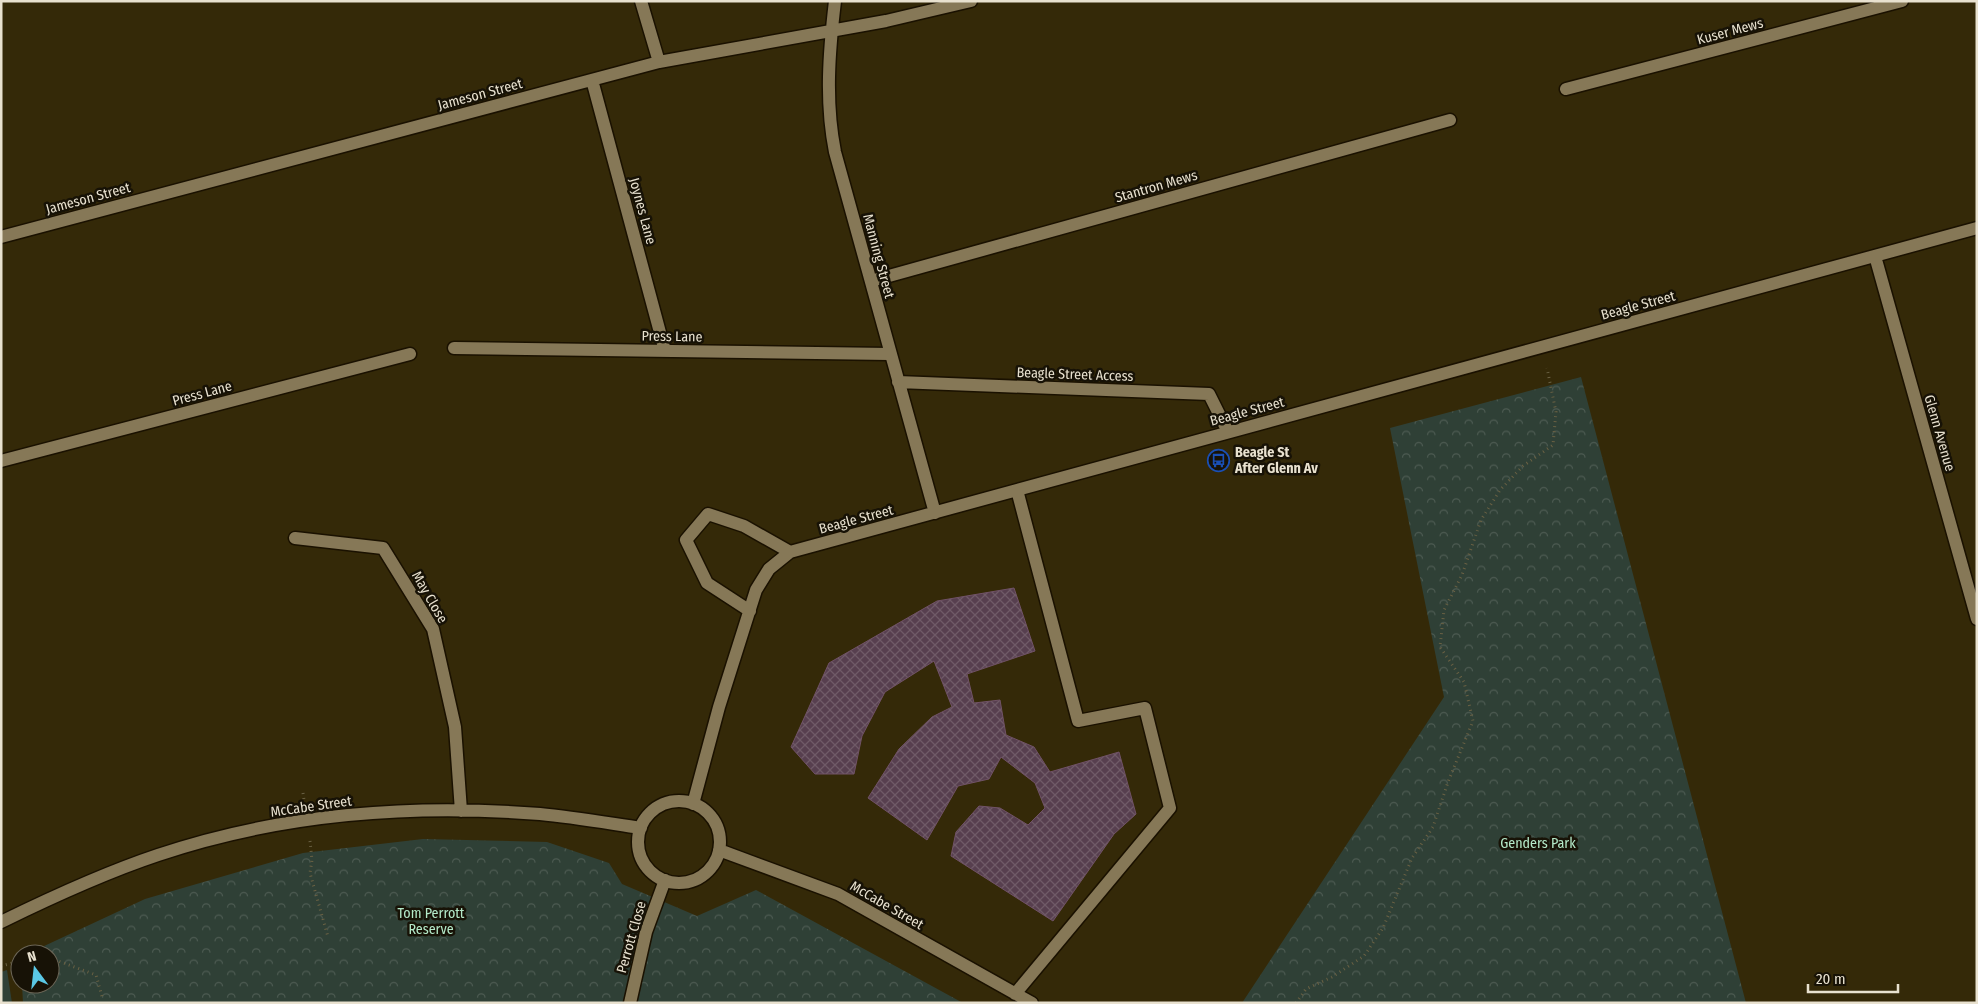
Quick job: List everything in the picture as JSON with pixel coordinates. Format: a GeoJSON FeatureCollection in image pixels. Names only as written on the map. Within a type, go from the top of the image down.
{"type":"FeatureCollection","features":[{"type":"Feature","properties":{"kind":"street"},"geometry":{"type":"LineString","coordinates":[[641,1],[659,62]]}},
{"type":"Feature","properties":{"kind":"street","name":"Manning Street"},"geometry":{"type":"LineString","coordinates":[[835,1],[828,90],[829,123],[870,281],[935,513]]}},
{"type":"Feature","properties":{"kind":"street","name":"Jameson Street"},"geometry":{"type":"LineString","coordinates":[[1,237],[659,62],[832,29],[886,21],[971,1]]}},
{"type":"Feature","properties":{"kind":"street","name":"Kuser Mews"},"geometry":{"type":"LineString","coordinates":[[1566,89],[1902,1]]}},
{"type":"Feature","properties":{"kind":"street","name":"Joynes Lane"},"geometry":{"type":"LineString","coordinates":[[592,80],[665,351]]}},
{"type":"Feature","properties":{"kind":"street","name":"Stantron Mews"},"geometry":{"type":"LineString","coordinates":[[870,281],[1450,120]]}},
{"type":"Feature","properties":{"kind":"street","name":"Beagle Street"},"geometry":{"type":"LineString","coordinates":[[693,804],[756,590],[769,569],[790,552],[1977,228]]}},
{"type":"Feature","properties":{"kind":"street","name":"Glenn Avenue"},"geometry":{"type":"LineString","coordinates":[[1875,256],[1977,619]]}},
{"type":"Feature","properties":{"kind":"street","name":"Press Lane"},"geometry":{"type":"LineString","coordinates":[[454,348],[890,354]]}},
{"type":"Feature","properties":{"kind":"street","name":"Press Lane"},"geometry":{"type":"LineString","coordinates":[[1,461],[410,354]]}},
{"type":"Feature","properties":{"kind":"street","name":"Beagle Street Access"},"geometry":{"type":"LineString","coordinates":[[898,382],[1209,394],[1228,432]]}},
{"type":"Feature","properties":{"kind":"street"},"geometry":{"type":"LineString","coordinates":[[1015,994],[1170,808],[1145,708],[1078,721],[1017,490]]}},
{"type":"Feature","properties":{"kind":"street"},"geometry":{"type":"LineString","coordinates":[[750,611],[707,583],[686,540],[708,514],[744,526],[790,552]]}},
{"type":"Feature","properties":{"kind":"street","name":"May Close"},"geometry":{"type":"LineString","coordinates":[[295,538],[383,548],[433,629],[455,727],[461,811]]}},
{"type":"Feature","properties":{"kind":"street"},"geometry":{"type":"LineString","coordinates":[[680,801],[693,804],[712,817],[720,838],[719,850],[714,864],[705,874],[692,881],[678,883],[664,880],[654,874],[645,864],[639,853],[638,840],[641,828],[647,816],[657,808],[680,801]]}},
{"type":"Feature","properties":{"kind":"street","name":"McCabe Street"},"geometry":{"type":"LineString","coordinates":[[1,922],[74,886],[158,854],[308,819],[343,815],[461,811],[540,814],[641,828]]}},
{"type":"Feature","properties":{"kind":"street","name":"McCabe Street"},"geometry":{"type":"LineString","coordinates":[[719,850],[838,894],[1032,1003]]}},
{"type":"Feature","properties":{"kind":"street","name":"Perrott Close"},"geometry":{"type":"LineString","coordinates":[[630,1003],[646,932],[664,880]]}},
{"type":"Feature","properties":{"kind":"path"},"geometry":{"type":"LineString","coordinates":[[1296,1003],[1306,989],[1332,977],[1364,956],[1383,928],[1412,858],[1433,827],[1473,721],[1464,682],[1440,647],[1444,610],[1462,575],[1481,520],[1500,490],[1523,466],[1553,445],[1556,412],[1542,346]]}},
{"type":"Feature","properties":{"kind":"path"},"geometry":{"type":"LineString","coordinates":[[303,793],[312,860],[310,873],[328,937]]}},
{"type":"Feature","properties":{"kind":"path"},"geometry":{"type":"LineString","coordinates":[[60,962],[96,975],[103,1000]]}},
{"type":"Feature","properties":{"kind":"green space","name":"Genders Park"},"geometry":{"type":"Polygon","coordinates":[[[1581,377],[1746,1003],[1242,1003],[1444,697],[1390,428],[1581,377]]]}},
{"type":"Feature","properties":{"kind":"green space","name":"Tom Perrott Reserve"},"geometry":{"type":"Polygon","coordinates":[[[423,839],[547,842],[609,863],[622,884],[697,916],[756,890],[963,1003],[23,1003],[23,994],[60,994],[60,944],[48,944],[145,899],[303,853],[423,839]]]}},
{"type":"Feature","properties":{"kind":"green space"},"geometry":{"type":"Polygon","coordinates":[[[7,970],[12,1003],[1,1003],[1,972],[7,970]]]}},
{"type":"Feature","properties":{"kind":"building"},"geometry":{"type":"Polygon","coordinates":[[[1014,588],[1035,651],[967,674],[974,703],[1000,700],[1006,735],[1034,747],[1050,772],[1119,752],[1136,814],[1114,834],[1053,921],[951,856],[956,832],[979,806],[1000,808],[1028,825],[1045,808],[1035,783],[1001,757],[989,779],[958,786],[927,840],[868,798],[899,749],[932,717],[952,707],[934,661],[885,692],[862,736],[854,774],[815,774],[791,747],[829,663],[937,601],[1014,588]]]}},
{"type":"Feature","properties":{"kind":"place","name":"Beagle St After Glenn Av"},"geometry":{"type":"Point","coordinates":[1219,460]}}]}
